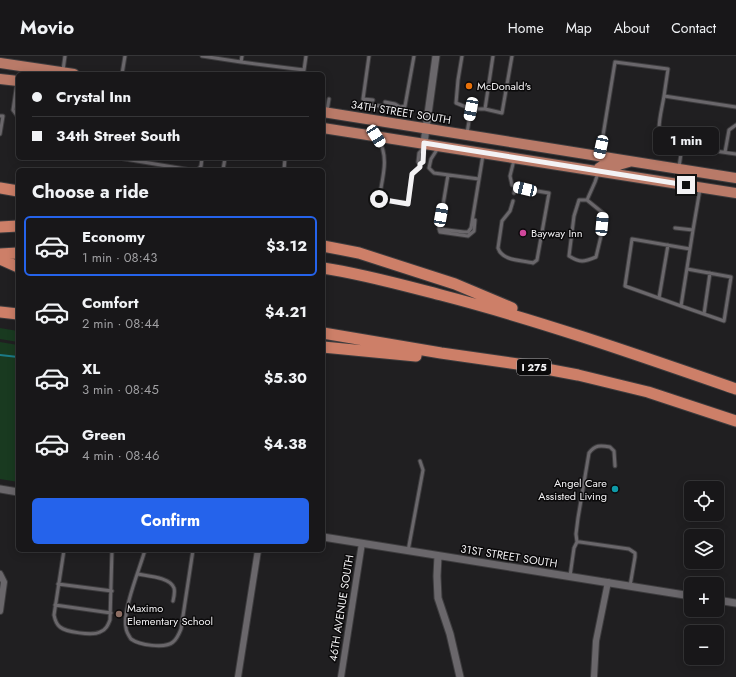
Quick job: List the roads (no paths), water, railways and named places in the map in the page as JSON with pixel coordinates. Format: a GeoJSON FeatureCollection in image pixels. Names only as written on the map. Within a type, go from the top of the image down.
{"type":"FeatureCollection","features":[{"type":"Feature","properties":{"kind":"highway"},"geometry":{"type":"LineString","coordinates":[[0,63],[63,72]]}},
{"type":"Feature","properties":{"kind":"highway"},"geometry":{"type":"LineString","coordinates":[[0,79],[16,81]]}},
{"type":"Feature","properties":{"kind":"highway","name":"34TH STREET SOUTH"},"geometry":{"type":"LineString","coordinates":[[325,114],[426,128],[736,178]]}},
{"type":"Feature","properties":{"kind":"highway"},"geometry":{"type":"LineString","coordinates":[[325,128],[376,136],[423,147],[440,146],[736,193]]}},
{"type":"Feature","properties":{"kind":"highway"},"geometry":{"type":"LineString","coordinates":[[564,166],[578,162],[594,163],[597,162],[599,156]]}},
{"type":"Feature","properties":{"kind":"highway"},"geometry":{"type":"LineString","coordinates":[[598,171],[602,166],[615,166],[631,161]]}},
{"type":"Feature","properties":{"kind":"highway"},"geometry":{"type":"LineString","coordinates":[[0,188],[16,191]]}},
{"type":"Feature","properties":{"kind":"highway"},"geometry":{"type":"LineString","coordinates":[[0,227],[16,226]]}},
{"type":"Feature","properties":{"kind":"highway"},"geometry":{"type":"LineString","coordinates":[[325,246],[359,253],[455,284],[565,331]]}},
{"type":"Feature","properties":{"kind":"highway"},"geometry":{"type":"LineString","coordinates":[[0,254],[16,253]]}},
{"type":"Feature","properties":{"kind":"highway"},"geometry":{"type":"LineString","coordinates":[[0,259],[16,266]]}},
{"type":"Feature","properties":{"kind":"highway"},"geometry":{"type":"LineString","coordinates":[[325,268],[351,273],[523,317],[736,389]]}},
{"type":"Feature","properties":{"kind":"highway"},"geometry":{"type":"LineString","coordinates":[[0,312],[16,314]]}},
{"type":"Feature","properties":{"kind":"highway","name":"I 275"},"geometry":{"type":"LineString","coordinates":[[325,334],[441,354],[525,365],[578,375],[648,392],[736,421]]}},
{"type":"Feature","properties":{"kind":"highway"},"geometry":{"type":"LineString","coordinates":[[325,347],[415,356],[441,354]]}},
{"type":"Feature","properties":{"kind":"street"},"geometry":{"type":"LineString","coordinates":[[423,147],[436,56]]}},
{"type":"Feature","properties":{"kind":"street"},"geometry":{"type":"LineString","coordinates":[[0,489],[16,492]]}},
{"type":"Feature","properties":{"kind":"street","name":"31ST STREET SOUTH"},"geometry":{"type":"LineString","coordinates":[[325,537],[684,595]]}},
{"type":"Feature","properties":{"kind":"street","name":"46TH AVENUE SOUTH"},"geometry":{"type":"LineString","coordinates":[[341,677],[362,543]]}},
{"type":"Feature","properties":{"kind":"street"},"geometry":{"type":"LineString","coordinates":[[238,677],[258,552]]}},
{"type":"Feature","properties":{"kind":"street"},"geometry":{"type":"LineString","coordinates":[[438,556],[438,598],[450,634],[460,677]]}},
{"type":"Feature","properties":{"kind":"street"},"geometry":{"type":"LineString","coordinates":[[0,574],[4,582],[0,611]]}},
{"type":"Feature","properties":{"kind":"street"},"geometry":{"type":"LineString","coordinates":[[594,677],[596,641],[608,582]]}},
{"type":"Feature","properties":{"kind":"street"},"geometry":{"type":"LineString","coordinates":[[724,601],[736,603]]}},
{"type":"Feature","properties":{"kind":"lane"},"geometry":{"type":"LineString","coordinates":[[63,72],[65,56]]}},
{"type":"Feature","properties":{"kind":"lane"},"geometry":{"type":"LineString","coordinates":[[122,72],[125,56]]}},
{"type":"Feature","properties":{"kind":"lane"},"geometry":{"type":"LineString","coordinates":[[202,56],[304,72],[306,56]]}},
{"type":"Feature","properties":{"kind":"lane"},"geometry":{"type":"LineString","coordinates":[[241,62],[242,56]]}},
{"type":"Feature","properties":{"kind":"lane"},"geometry":{"type":"LineString","coordinates":[[370,56],[363,99],[365,104],[396,108],[405,106],[414,56]]}},
{"type":"Feature","properties":{"kind":"lane"},"geometry":{"type":"LineString","coordinates":[[462,56],[456,102],[471,109],[485,109],[502,113],[512,56]]}},
{"type":"Feature","properties":{"kind":"lane"},"geometry":{"type":"LineString","coordinates":[[485,109],[493,56]]}},
{"type":"Feature","properties":{"kind":"lane"},"geometry":{"type":"LineString","coordinates":[[599,156],[615,62],[668,69],[659,133],[662,142],[682,147],[736,154]]}},
{"type":"Feature","properties":{"kind":"lane"},"geometry":{"type":"LineString","coordinates":[[16,88],[13,110],[16,114]]}},
{"type":"Feature","properties":{"kind":"lane"},"geometry":{"type":"LineString","coordinates":[[664,96],[736,107]]}},
{"type":"Feature","properties":{"kind":"lane"},"geometry":{"type":"LineString","coordinates":[[325,111],[329,99]]}},
{"type":"Feature","properties":{"kind":"lane"},"geometry":{"type":"LineString","coordinates":[[363,99],[373,100]]}},
{"type":"Feature","properties":{"kind":"lane"},"geometry":{"type":"LineString","coordinates":[[385,102],[395,104],[400,107]]}},
{"type":"Feature","properties":{"kind":"lane"},"geometry":{"type":"LineString","coordinates":[[466,135],[471,109]]}},
{"type":"Feature","properties":{"kind":"lane"},"geometry":{"type":"LineString","coordinates":[[0,116],[2,116],[0,134]]}},
{"type":"Feature","properties":{"kind":"lane"},"geometry":{"type":"LineString","coordinates":[[725,152],[729,130],[736,125]]}},
{"type":"Feature","properties":{"kind":"lane"},"geometry":{"type":"LineString","coordinates":[[376,136],[383,147],[385,154],[379,199],[408,204],[412,174],[420,165],[418,162],[419,152],[423,147]]}},
{"type":"Feature","properties":{"kind":"lane"},"geometry":{"type":"LineString","coordinates":[[440,146],[431,159],[429,168],[434,172],[479,179]]}},
{"type":"Feature","properties":{"kind":"lane"},"geometry":{"type":"LineString","coordinates":[[678,169],[682,147]]}},
{"type":"Feature","properties":{"kind":"lane"},"geometry":{"type":"LineString","coordinates":[[448,175],[439,229],[468,232],[471,228],[483,153]]}},
{"type":"Feature","properties":{"kind":"lane"},"geometry":{"type":"LineString","coordinates":[[513,201],[510,211],[502,221],[498,248],[499,252],[504,257],[533,263],[537,260],[549,193],[515,187],[512,185],[510,176],[514,158]]}},
{"type":"Feature","properties":{"kind":"lane"},"geometry":{"type":"LineString","coordinates":[[132,160],[179,168]]}},
{"type":"Feature","properties":{"kind":"lane"},"geometry":{"type":"LineString","coordinates":[[587,200],[598,171]]}},
{"type":"Feature","properties":{"kind":"lane"},"geometry":{"type":"LineString","coordinates":[[514,194],[515,187]]}},
{"type":"Feature","properties":{"kind":"lane"},"geometry":{"type":"LineString","coordinates":[[681,306],[700,188]]}},
{"type":"Feature","properties":{"kind":"lane"},"geometry":{"type":"LineString","coordinates":[[579,200],[587,200],[603,212],[601,236],[596,257],[586,261],[576,260],[570,256],[574,216],[579,200]]}},
{"type":"Feature","properties":{"kind":"lane"},"geometry":{"type":"LineString","coordinates":[[675,228],[693,230]]}},
{"type":"Feature","properties":{"kind":"lane"},"geometry":{"type":"LineString","coordinates":[[687,269],[731,277],[724,321],[625,286],[632,239],[690,249]]}},
{"type":"Feature","properties":{"kind":"lane"},"geometry":{"type":"LineString","coordinates":[[659,298],[668,245]]}},
{"type":"Feature","properties":{"kind":"lane"},"geometry":{"type":"LineString","coordinates":[[704,314],[710,273]]}},
{"type":"Feature","properties":{"kind":"lane"},"geometry":{"type":"LineString","coordinates":[[570,576],[574,548],[577,542],[576,534],[578,518],[589,453],[593,448],[599,445],[610,447],[614,451],[615,466]]}},
{"type":"Feature","properties":{"kind":"lane"},"geometry":{"type":"LineString","coordinates":[[408,551],[423,470],[420,461]]}},
{"type":"Feature","properties":{"kind":"lane"},"geometry":{"type":"LineString","coordinates":[[577,542],[632,551],[635,557],[630,586]]}},
{"type":"Feature","properties":{"kind":"lane"},"geometry":{"type":"LineString","coordinates":[[64,552],[54,615],[59,626],[64,629],[93,634],[100,633],[106,628],[110,620],[112,552]]}},
{"type":"Feature","properties":{"kind":"lane"},"geometry":{"type":"LineString","coordinates":[[144,552],[126,614],[126,628],[132,639],[154,646],[165,646],[172,643],[178,636],[182,622],[193,552]]}},
{"type":"Feature","properties":{"kind":"lane"},"geometry":{"type":"LineString","coordinates":[[138,574],[160,578],[171,584],[174,588],[173,601]]}},
{"type":"Feature","properties":{"kind":"lane"},"geometry":{"type":"LineString","coordinates":[[58,584],[112,591]]}},
{"type":"Feature","properties":{"kind":"lane"},"geometry":{"type":"LineString","coordinates":[[55,604],[111,612]]}},
{"type":"Feature","properties":{"kind":"waterway"},"geometry":{"type":"LineString","coordinates":[[0,355],[16,357]]}},
{"type":"Feature","properties":{"kind":"place","name":"McDonald's"},"geometry":{"type":"Point","coordinates":[469,86]}},
{"type":"Feature","properties":{"kind":"place","name":"Bayway Inn"},"geometry":{"type":"Point","coordinates":[523,233]}},
{"type":"Feature","properties":{"kind":"place","name":"Angel Care Assisted Living"},"geometry":{"type":"Point","coordinates":[615,489]}},
{"type":"Feature","properties":{"kind":"place","name":"Maximo Elementary School"},"geometry":{"type":"Point","coordinates":[119,614]}}]}
